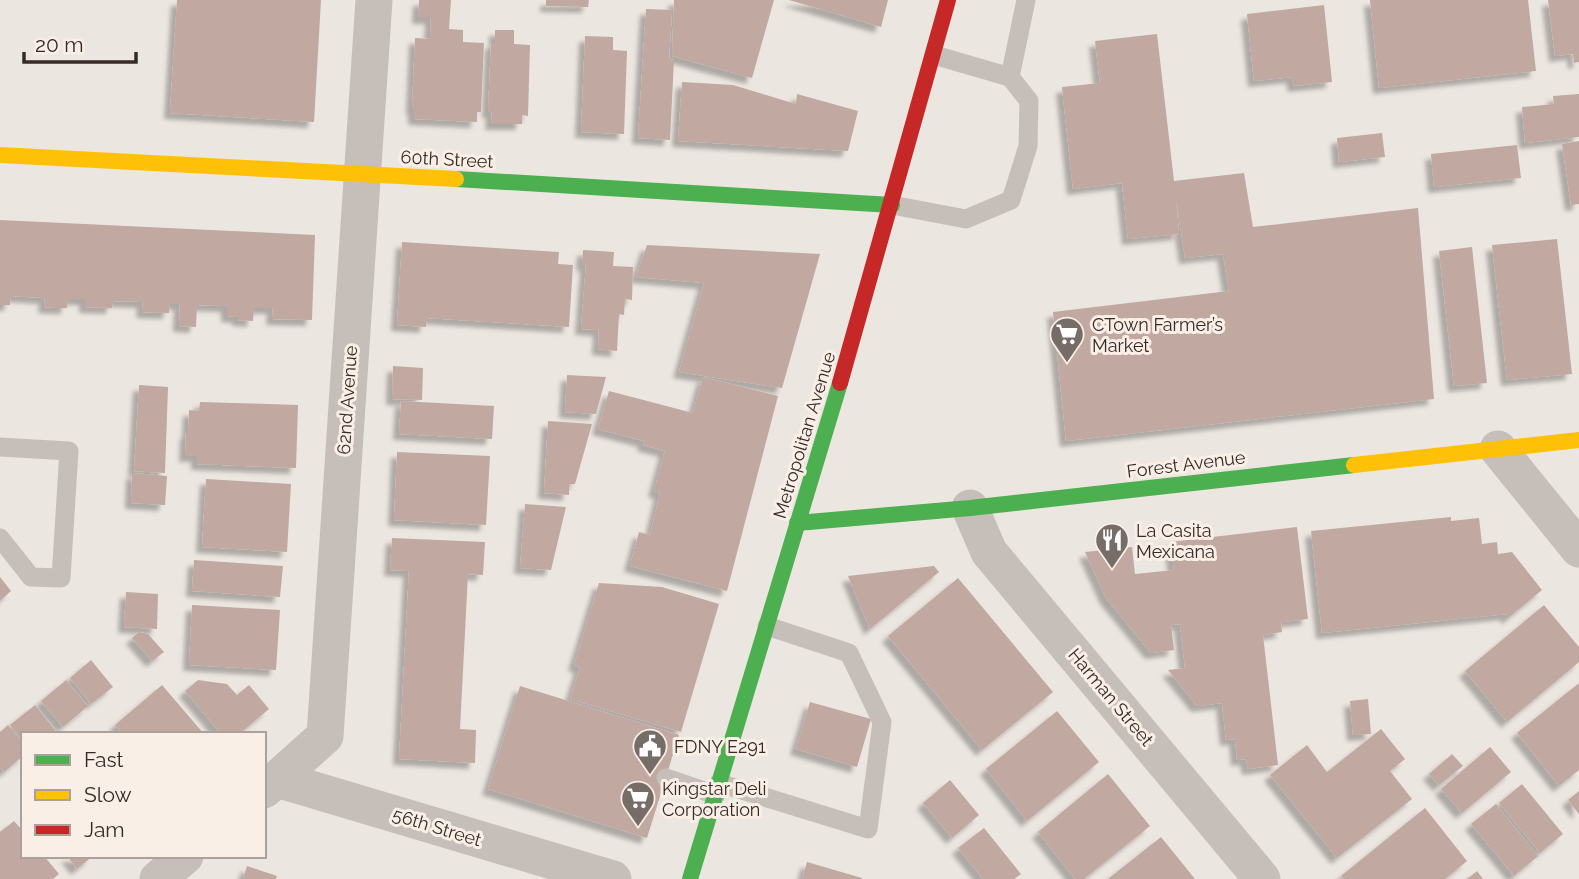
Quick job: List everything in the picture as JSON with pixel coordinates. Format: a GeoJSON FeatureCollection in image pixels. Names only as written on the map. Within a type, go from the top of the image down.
{"type":"FeatureCollection","features":[{"type":"Feature","properties":{"kind":"street","name":"62nd Avenue"},"geometry":{"type":"LineString","coordinates":[[271,784],[325,736],[374,0]]}},
{"type":"Feature","properties":{"kind":"street","name":"Metropolitan Avenue"},"geometry":{"type":"LineString","coordinates":[[690,879],[861,315],[948,0]]}},
{"type":"Feature","properties":{"kind":"street","name":"60th Street"},"geometry":{"type":"LineString","coordinates":[[0,155],[892,205]]}},
{"type":"Feature","properties":{"kind":"street","name":"Forest Avenue"},"geometry":{"type":"LineString","coordinates":[[797,523],[970,508],[1579,440]]}},
{"type":"Feature","properties":{"kind":"street"},"geometry":{"type":"LineString","coordinates":[[1498,449],[1579,549]]}},
{"type":"Feature","properties":{"kind":"street","name":"Harman Street"},"geometry":{"type":"LineString","coordinates":[[970,508],[989,552],[1262,879]]}},
{"type":"Feature","properties":{"kind":"street","name":"56th Street"},"geometry":{"type":"LineString","coordinates":[[271,784],[613,879]]}},
{"type":"Feature","properties":{"kind":"street"},"geometry":{"type":"LineString","coordinates":[[158,879],[183,858]]}},
{"type":"Feature","properties":{"kind":"lane"},"geometry":{"type":"LineString","coordinates":[[1010,77],[1026,0]]}},
{"type":"Feature","properties":{"kind":"lane"},"geometry":{"type":"LineString","coordinates":[[892,205],[966,219],[1011,200],[1028,146],[1030,101],[1010,77],[934,55]]}},
{"type":"Feature","properties":{"kind":"lane"},"geometry":{"type":"LineString","coordinates":[[0,447],[69,451],[61,578],[31,577],[0,538]]}},
{"type":"Feature","properties":{"kind":"lane"},"geometry":{"type":"LineString","coordinates":[[666,778],[868,829],[882,722],[849,653],[767,626]]}},
{"type":"Feature","properties":{"kind":"building"},"geometry":{"type":"Polygon","coordinates":[[[177,0],[321,0],[314,122],[170,113],[177,0]]]}},
{"type":"Feature","properties":{"kind":"building"},"geometry":{"type":"Polygon","coordinates":[[[419,0],[451,0],[449,29],[463,30],[463,42],[484,43],[481,112],[477,112],[477,122],[414,119],[412,109],[415,38],[430,39],[431,18],[418,18],[419,0]]]}},
{"type":"Feature","properties":{"kind":"building"},"geometry":{"type":"Polygon","coordinates":[[[546,0],[589,0],[588,7],[546,6],[546,0]]]}},
{"type":"Feature","properties":{"kind":"building"},"geometry":{"type":"Polygon","coordinates":[[[674,0],[774,0],[752,78],[672,56],[674,0]]]}},
{"type":"Feature","properties":{"kind":"building"},"geometry":{"type":"Polygon","coordinates":[[[789,0],[888,0],[881,27],[789,0]]]}},
{"type":"Feature","properties":{"kind":"building"},"geometry":{"type":"Polygon","coordinates":[[[1370,0],[1528,0],[1536,71],[1379,88],[1370,0]]]}},
{"type":"Feature","properties":{"kind":"building"},"geometry":{"type":"Polygon","coordinates":[[[1548,0],[1579,0],[1579,62],[1574,63],[1573,54],[1555,56],[1548,0]]]}},
{"type":"Feature","properties":{"kind":"building"},"geometry":{"type":"Polygon","coordinates":[[[1324,5],[1332,82],[1294,86],[1292,77],[1254,81],[1247,14],[1324,5]]]}},
{"type":"Feature","properties":{"kind":"building"},"geometry":{"type":"Polygon","coordinates":[[[646,9],[672,10],[669,59],[674,60],[670,140],[638,138],[646,9]]]}},
{"type":"Feature","properties":{"kind":"building"},"geometry":{"type":"Polygon","coordinates":[[[495,30],[514,30],[514,44],[530,45],[528,116],[522,115],[522,124],[491,124],[492,112],[488,112],[491,43],[495,43],[495,30]]]}},
{"type":"Feature","properties":{"kind":"building"},"geometry":{"type":"Polygon","coordinates":[[[1157,34],[1174,181],[1244,173],[1253,227],[1418,208],[1434,399],[1066,441],[1053,312],[1229,291],[1223,254],[1185,258],[1176,198],[1179,234],[1128,239],[1122,183],[1073,189],[1062,87],[1100,83],[1095,41],[1157,34]]]}},
{"type":"Feature","properties":{"kind":"building"},"geometry":{"type":"Polygon","coordinates":[[[585,36],[613,37],[613,50],[627,51],[624,134],[581,132],[585,36]]]}},
{"type":"Feature","properties":{"kind":"building"},"geometry":{"type":"Polygon","coordinates":[[[682,82],[733,85],[796,104],[797,94],[858,111],[848,151],[678,141],[682,82]]]}},
{"type":"Feature","properties":{"kind":"building"},"geometry":{"type":"Polygon","coordinates":[[[1579,94],[1579,137],[1525,143],[1522,107],[1554,104],[1553,96],[1579,94]]]}},
{"type":"Feature","properties":{"kind":"building"},"geometry":{"type":"Polygon","coordinates":[[[1382,133],[1385,157],[1339,162],[1337,138],[1382,133]]]}},
{"type":"Feature","properties":{"kind":"building"},"geometry":{"type":"Polygon","coordinates":[[[1579,141],[1579,204],[1571,205],[1562,144],[1579,141]]]}},
{"type":"Feature","properties":{"kind":"building"},"geometry":{"type":"Polygon","coordinates":[[[1517,145],[1521,178],[1434,187],[1431,154],[1517,145]]]}},
{"type":"Feature","properties":{"kind":"building"},"geometry":{"type":"Polygon","coordinates":[[[0,220],[315,235],[312,320],[272,319],[273,308],[254,308],[253,321],[238,320],[238,317],[227,316],[227,306],[197,305],[196,327],[179,326],[180,304],[170,304],[169,313],[142,312],[143,302],[113,301],[112,308],[85,307],[85,299],[68,299],[67,308],[56,308],[44,307],[45,298],[11,296],[10,305],[0,305],[0,220]]]}},
{"type":"Feature","properties":{"kind":"building"},"geometry":{"type":"Polygon","coordinates":[[[1557,239],[1572,374],[1507,380],[1492,245],[1557,239]]]}},
{"type":"Feature","properties":{"kind":"building"},"geometry":{"type":"Polygon","coordinates":[[[402,242],[559,252],[558,264],[573,265],[569,327],[426,318],[426,327],[397,325],[402,242]]]}},
{"type":"Feature","properties":{"kind":"building"},"geometry":{"type":"Polygon","coordinates":[[[647,245],[820,254],[782,388],[679,372],[704,283],[636,277],[647,245]]]}},
{"type":"Feature","properties":{"kind":"building"},"geometry":{"type":"Polygon","coordinates":[[[1472,247],[1487,383],[1454,386],[1439,251],[1472,247]]]}},
{"type":"Feature","properties":{"kind":"building"},"geometry":{"type":"Polygon","coordinates":[[[583,250],[614,252],[613,266],[633,267],[632,300],[625,299],[624,315],[619,314],[617,351],[598,349],[599,330],[581,329],[586,265],[582,265],[583,250]]]}},
{"type":"Feature","properties":{"kind":"building"},"geometry":{"type":"Polygon","coordinates":[[[393,366],[423,368],[422,400],[392,399],[393,366]]]}},
{"type":"Feature","properties":{"kind":"building"},"geometry":{"type":"Polygon","coordinates":[[[567,375],[606,377],[596,414],[565,412],[567,375]]]}},
{"type":"Feature","properties":{"kind":"building"},"geometry":{"type":"Polygon","coordinates":[[[703,377],[778,396],[727,591],[630,566],[639,532],[650,535],[660,493],[654,491],[665,451],[643,445],[644,441],[598,429],[609,391],[693,413],[703,377]]]}},
{"type":"Feature","properties":{"kind":"building"},"geometry":{"type":"Polygon","coordinates":[[[139,385],[168,387],[165,473],[134,471],[139,385]]]}},
{"type":"Feature","properties":{"kind":"building"},"geometry":{"type":"Polygon","coordinates":[[[401,401],[494,406],[492,439],[399,434],[401,401]]]}},
{"type":"Feature","properties":{"kind":"building"},"geometry":{"type":"Polygon","coordinates":[[[200,402],[298,405],[296,468],[197,464],[197,456],[185,456],[189,410],[199,411],[200,402]]]}},
{"type":"Feature","properties":{"kind":"building"},"geometry":{"type":"Polygon","coordinates":[[[548,421],[592,424],[575,484],[569,484],[569,495],[544,493],[548,421]]]}},
{"type":"Feature","properties":{"kind":"building"},"geometry":{"type":"Polygon","coordinates":[[[397,452],[490,456],[486,525],[394,520],[397,452]]]}},
{"type":"Feature","properties":{"kind":"building"},"geometry":{"type":"Polygon","coordinates":[[[132,473],[167,476],[165,505],[131,503],[132,473]]]}},
{"type":"Feature","properties":{"kind":"building"},"geometry":{"type":"Polygon","coordinates":[[[206,479],[291,484],[287,552],[202,547],[206,479]]]}},
{"type":"Feature","properties":{"kind":"building"},"geometry":{"type":"Polygon","coordinates":[[[525,504],[566,507],[551,570],[520,568],[525,504]]]}},
{"type":"Feature","properties":{"kind":"building"},"geometry":{"type":"Polygon","coordinates":[[[1451,517],[1451,521],[1479,518],[1482,544],[1497,542],[1498,554],[1512,552],[1542,590],[1507,619],[1507,614],[1322,633],[1311,531],[1451,517]]]}},
{"type":"Feature","properties":{"kind":"building"},"geometry":{"type":"Polygon","coordinates":[[[1297,527],[1308,619],[1281,622],[1282,632],[1263,635],[1278,765],[1248,769],[1246,759],[1237,760],[1235,739],[1226,740],[1222,703],[1197,706],[1168,670],[1185,668],[1180,624],[1171,625],[1174,650],[1151,653],[1106,598],[1085,552],[1132,547],[1135,574],[1174,570],[1170,542],[1297,527]]]}},
{"type":"Feature","properties":{"kind":"building"},"geometry":{"type":"Polygon","coordinates":[[[392,538],[485,542],[483,575],[468,574],[460,729],[476,730],[475,763],[399,759],[409,571],[390,570],[392,538]]]}},
{"type":"Feature","properties":{"kind":"building"},"geometry":{"type":"Polygon","coordinates":[[[194,560],[283,566],[280,597],[192,591],[194,560]]]}},
{"type":"Feature","properties":{"kind":"building"},"geometry":{"type":"Polygon","coordinates":[[[934,566],[939,572],[870,629],[848,576],[934,566]]]}},
{"type":"Feature","properties":{"kind":"building"},"geometry":{"type":"Polygon","coordinates":[[[0,577],[11,591],[0,601],[0,577]]]}},
{"type":"Feature","properties":{"kind":"building"},"geometry":{"type":"Polygon","coordinates":[[[958,578],[1053,692],[982,750],[888,636],[958,578]]]}},
{"type":"Feature","properties":{"kind":"building"},"geometry":{"type":"Polygon","coordinates":[[[599,583],[662,587],[719,604],[681,732],[570,699],[580,667],[574,665],[599,583]]]}},
{"type":"Feature","properties":{"kind":"building"},"geometry":{"type":"Polygon","coordinates":[[[126,592],[158,594],[157,629],[124,627],[126,592]]]}},
{"type":"Feature","properties":{"kind":"building"},"geometry":{"type":"Polygon","coordinates":[[[192,605],[280,610],[276,670],[189,665],[192,605]]]}},
{"type":"Feature","properties":{"kind":"building"},"geometry":{"type":"Polygon","coordinates":[[[1544,605],[1579,647],[1579,662],[1507,722],[1465,671],[1544,605]]]}},
{"type":"Feature","properties":{"kind":"building"},"geometry":{"type":"Polygon","coordinates":[[[139,632],[148,634],[164,652],[152,661],[132,638],[139,632]]]}},
{"type":"Feature","properties":{"kind":"building"},"geometry":{"type":"Polygon","coordinates":[[[91,660],[113,687],[91,704],[70,678],[91,660]]]}},
{"type":"Feature","properties":{"kind":"building"},"geometry":{"type":"Polygon","coordinates":[[[66,680],[88,706],[63,727],[41,701],[66,680]]]}},
{"type":"Feature","properties":{"kind":"building"},"geometry":{"type":"Polygon","coordinates":[[[198,680],[227,684],[237,695],[249,685],[269,709],[241,732],[219,732],[185,691],[198,680]]]}},
{"type":"Feature","properties":{"kind":"building"},"geometry":{"type":"Polygon","coordinates":[[[1579,683],[1579,770],[1559,786],[1517,733],[1579,683]]]}},
{"type":"Feature","properties":{"kind":"building"},"geometry":{"type":"Polygon","coordinates":[[[162,685],[202,732],[121,732],[115,725],[162,685]]]}},
{"type":"Feature","properties":{"kind":"building"},"geometry":{"type":"Polygon","coordinates":[[[520,686],[679,735],[647,838],[488,789],[520,686]]]}},
{"type":"Feature","properties":{"kind":"building"},"geometry":{"type":"Polygon","coordinates":[[[1368,699],[1371,734],[1353,735],[1350,701],[1368,699]]]}},
{"type":"Feature","properties":{"kind":"building"},"geometry":{"type":"Polygon","coordinates":[[[810,702],[871,719],[857,767],[796,749],[810,702]]]}},
{"type":"Feature","properties":{"kind":"building"},"geometry":{"type":"Polygon","coordinates":[[[35,705],[56,732],[21,732],[21,739],[10,725],[35,705]]]}},
{"type":"Feature","properties":{"kind":"building"},"geometry":{"type":"Polygon","coordinates":[[[1057,711],[1099,762],[1027,821],[986,769],[1057,711]]]}},
{"type":"Feature","properties":{"kind":"building"},"geometry":{"type":"Polygon","coordinates":[[[8,725],[21,741],[21,758],[4,772],[0,767],[0,732],[8,725]]]}},
{"type":"Feature","properties":{"kind":"building"},"geometry":{"type":"Polygon","coordinates":[[[1381,729],[1405,759],[1390,771],[1412,799],[1337,858],[1270,775],[1307,745],[1327,772],[1381,729]]]}},
{"type":"Feature","properties":{"kind":"building"},"geometry":{"type":"Polygon","coordinates":[[[1490,747],[1511,772],[1462,813],[1441,789],[1490,747]]]}},
{"type":"Feature","properties":{"kind":"building"},"geometry":{"type":"Polygon","coordinates":[[[1452,754],[1463,766],[1439,785],[1429,774],[1452,754]]]}},
{"type":"Feature","properties":{"kind":"building"},"geometry":{"type":"Polygon","coordinates":[[[1108,774],[1150,826],[1084,879],[1075,879],[1038,832],[1108,774]]]}},
{"type":"Feature","properties":{"kind":"building"},"geometry":{"type":"Polygon","coordinates":[[[950,780],[979,815],[952,838],[923,803],[950,780]]]}},
{"type":"Feature","properties":{"kind":"building"},"geometry":{"type":"Polygon","coordinates":[[[1522,784],[1563,834],[1540,853],[1499,803],[1522,784]]]}},
{"type":"Feature","properties":{"kind":"building"},"geometry":{"type":"Polygon","coordinates":[[[1579,791],[1579,814],[1568,800],[1579,791]]]}},
{"type":"Feature","properties":{"kind":"building"},"geometry":{"type":"Polygon","coordinates":[[[1496,804],[1538,856],[1514,876],[1471,824],[1496,804]]]}},
{"type":"Feature","properties":{"kind":"building"},"geometry":{"type":"Polygon","coordinates":[[[1425,808],[1467,861],[1445,879],[1344,879],[1341,876],[1425,808]]]}},
{"type":"Feature","properties":{"kind":"building"},"geometry":{"type":"Polygon","coordinates":[[[14,821],[21,829],[21,858],[46,858],[59,874],[53,879],[0,879],[0,832],[14,821]]]}},
{"type":"Feature","properties":{"kind":"building"},"geometry":{"type":"Polygon","coordinates":[[[984,828],[1021,874],[1014,879],[983,879],[958,848],[984,828]]]}},
{"type":"Feature","properties":{"kind":"building"},"geometry":{"type":"Polygon","coordinates":[[[1161,837],[1195,879],[1108,879],[1161,837]]]}},
{"type":"Feature","properties":{"kind":"building"},"geometry":{"type":"Polygon","coordinates":[[[69,858],[91,858],[77,869],[69,858]]]}},
{"type":"Feature","properties":{"kind":"building"},"geometry":{"type":"Polygon","coordinates":[[[807,862],[862,878],[862,879],[802,879],[807,862]]]}},
{"type":"Feature","properties":{"kind":"building"},"geometry":{"type":"Polygon","coordinates":[[[247,866],[277,876],[276,879],[243,879],[247,866]]]}},
{"type":"Feature","properties":{"kind":"building"},"geometry":{"type":"Polygon","coordinates":[[[1477,871],[1483,879],[1467,879],[1477,871]]]}},
{"type":"Feature","properties":{"kind":"traffic: fast"},"geometry":{"type":"LineString","coordinates":[[456,179],[892,205]]}},
{"type":"Feature","properties":{"kind":"traffic: fast"},"geometry":{"type":"LineString","coordinates":[[690,879],[840,383]]}},
{"type":"Feature","properties":{"kind":"traffic: fast"},"geometry":{"type":"LineString","coordinates":[[797,523],[970,508],[1354,465]]}},
{"type":"Feature","properties":{"kind":"traffic: slow"},"geometry":{"type":"LineString","coordinates":[[0,155],[456,179]]}},
{"type":"Feature","properties":{"kind":"traffic: slow"},"geometry":{"type":"LineString","coordinates":[[1354,465],[1579,440]]}},
{"type":"Feature","properties":{"kind":"traffic: jam"},"geometry":{"type":"LineString","coordinates":[[840,383],[948,0]]}},
{"type":"Feature","properties":{"kind":"place","name":"CTown Farmer’s Market"},"geometry":{"type":"Point","coordinates":[1067,364]}},
{"type":"Feature","properties":{"kind":"place","name":"La Casita Mexicana"},"geometry":{"type":"Point","coordinates":[1112,570]}},
{"type":"Feature","properties":{"kind":"place","name":"FDNY E291"},"geometry":{"type":"Point","coordinates":[650,776]}},
{"type":"Feature","properties":{"kind":"place","name":"Kingstar Deli Corporation"},"geometry":{"type":"Point","coordinates":[638,828]}}]}
